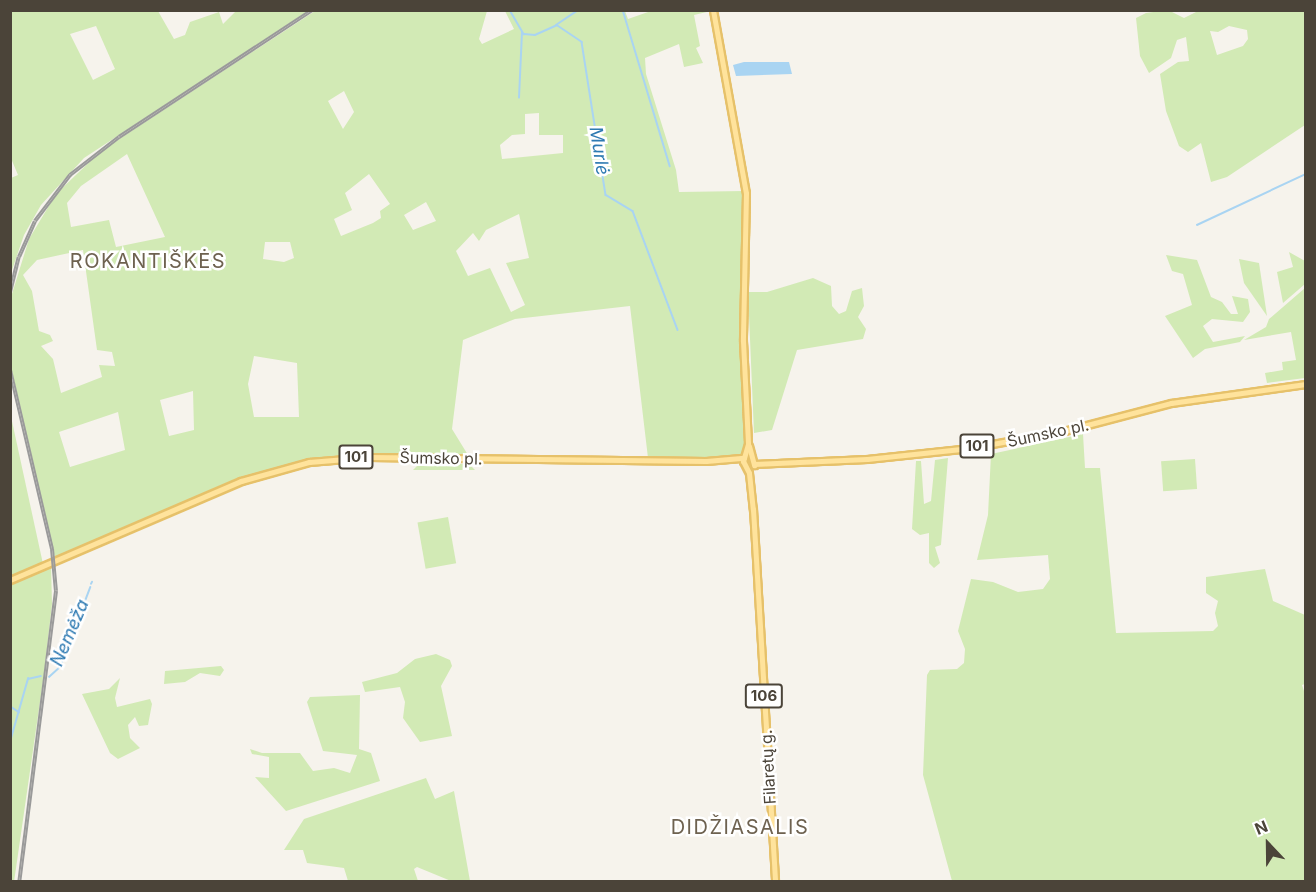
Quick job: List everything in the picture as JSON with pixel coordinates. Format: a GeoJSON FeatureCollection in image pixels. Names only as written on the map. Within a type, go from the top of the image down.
{"type":"FeatureCollection","features":[{"type":"Feature","properties":{"kind":"main road","name":"106"},"geometry":{"type":"LineString","coordinates":[[713,10],[729,84],[746,193],[743,341],[749,461]]}},
{"type":"Feature","properties":{"kind":"main road","name":"Šumsko pl."},"geometry":{"type":"LineString","coordinates":[[10,580],[241,481],[322,460],[386,457],[706,461],[882,458],[988,445],[1064,431],[1171,404],[1305,384]]}},
{"type":"Feature","properties":{"kind":"main road","name":"Filaretų g."},"geometry":{"type":"LineString","coordinates":[[749,461],[775,882]]}},
{"type":"Feature","properties":{"kind":"green space"},"geometry":{"type":"Polygon","coordinates":[[[1168,10],[1184,18],[1198,11],[1305,11],[1305,125],[1227,177],[1211,182],[1201,143],[1188,152],[1179,146],[1166,111],[1160,74],[1178,62],[1189,61],[1186,37],[1177,40],[1171,58],[1149,73],[1140,56],[1136,18],[1146,13],[1168,10]],[[1229,26],[1218,32],[1210,31],[1217,55],[1243,46],[1248,39],[1247,30],[1229,26]]]}},
{"type":"Feature","properties":{"kind":"green space"},"geometry":{"type":"Polygon","coordinates":[[[10,11],[158,11],[174,39],[185,35],[190,22],[219,12],[223,24],[236,11],[308,11],[84,158],[41,205],[24,235],[11,273],[11,178],[18,175],[10,156],[10,11]],[[96,26],[70,34],[93,80],[115,69],[96,26]]]}},
{"type":"Feature","properties":{"kind":"green space"},"geometry":{"type":"Polygon","coordinates":[[[315,11],[487,11],[479,39],[482,44],[514,29],[505,11],[625,11],[628,19],[651,11],[711,11],[694,15],[700,46],[696,48],[703,63],[684,67],[679,44],[645,58],[646,74],[676,170],[679,192],[744,191],[744,455],[736,459],[648,458],[630,306],[515,319],[463,340],[452,429],[468,455],[329,456],[292,463],[246,477],[55,558],[10,363],[11,297],[29,239],[56,194],[101,151],[315,11]],[[344,91],[328,101],[343,129],[354,112],[344,91]],[[539,113],[525,114],[525,134],[512,135],[500,145],[502,159],[563,153],[563,135],[539,135],[539,113]],[[127,154],[81,186],[67,203],[71,227],[109,220],[116,247],[165,237],[127,154]],[[369,174],[345,193],[352,210],[334,219],[341,236],[381,218],[380,211],[390,204],[369,174]],[[426,202],[404,215],[413,230],[436,221],[426,202]],[[519,214],[486,230],[479,241],[473,233],[456,251],[468,276],[490,268],[511,312],[525,305],[506,263],[529,258],[519,214]],[[265,242],[263,259],[284,262],[294,258],[290,242],[265,242]],[[83,250],[37,260],[23,275],[32,291],[39,331],[50,335],[53,341],[41,346],[53,359],[61,393],[102,377],[99,365],[115,366],[112,352],[97,350],[83,250]],[[254,356],[248,384],[254,417],[299,417],[297,363],[254,356]],[[193,391],[160,400],[169,436],[194,430],[193,391]],[[118,412],[59,432],[70,467],[125,450],[118,412]]]}},
{"type":"Feature","properties":{"kind":"green space"},"geometry":{"type":"Polygon","coordinates":[[[1289,252],[1305,261],[1305,284],[1283,303],[1277,272],[1293,267],[1289,252]]]}},
{"type":"Feature","properties":{"kind":"green space"},"geometry":{"type":"Polygon","coordinates":[[[1166,255],[1197,260],[1211,297],[1222,302],[1231,314],[1238,314],[1232,296],[1248,299],[1250,312],[1243,322],[1212,319],[1203,326],[1213,342],[1245,336],[1240,342],[1205,349],[1193,358],[1165,316],[1192,305],[1183,274],[1172,271],[1166,255]]]}},
{"type":"Feature","properties":{"kind":"green space"},"geometry":{"type":"Polygon","coordinates":[[[1239,259],[1259,263],[1267,316],[1244,283],[1239,259]]]}},
{"type":"Feature","properties":{"kind":"green space"},"geometry":{"type":"Polygon","coordinates":[[[813,278],[831,286],[832,306],[839,314],[846,311],[852,291],[862,288],[864,306],[858,317],[866,329],[863,339],[797,350],[772,430],[754,433],[748,292],[767,292],[813,278]]]}},
{"type":"Feature","properties":{"kind":"green space"},"geometry":{"type":"Polygon","coordinates":[[[1305,288],[1305,378],[1267,383],[1265,373],[1283,370],[1282,362],[1296,360],[1291,332],[1244,340],[1266,327],[1269,319],[1305,288]]]}},
{"type":"Feature","properties":{"kind":"green space"},"geometry":{"type":"Polygon","coordinates":[[[10,412],[43,564],[10,578],[10,412]]]}},
{"type":"Feature","properties":{"kind":"green space"},"geometry":{"type":"Polygon","coordinates":[[[1083,434],[1085,468],[1100,468],[1116,633],[1213,631],[1218,626],[1215,613],[1218,601],[1206,593],[1206,577],[1265,569],[1273,601],[1305,615],[1305,684],[1302,685],[1306,697],[1305,881],[952,881],[923,775],[927,675],[930,670],[957,669],[964,663],[965,649],[958,631],[971,579],[993,582],[1018,592],[1043,589],[1050,579],[1048,555],[977,560],[988,515],[991,454],[1083,434]]]}},
{"type":"Feature","properties":{"kind":"green space"},"geometry":{"type":"Polygon","coordinates":[[[948,458],[941,545],[935,547],[940,563],[934,568],[929,563],[929,533],[920,535],[912,529],[916,461],[921,461],[924,504],[931,501],[935,460],[948,458]]]}},
{"type":"Feature","properties":{"kind":"green space"},"geometry":{"type":"Polygon","coordinates":[[[1195,459],[1197,489],[1163,491],[1161,461],[1195,459]]]}},
{"type":"Feature","properties":{"kind":"green space"},"geometry":{"type":"Polygon","coordinates":[[[420,463],[469,464],[475,470],[413,470],[420,463]]]}},
{"type":"Feature","properties":{"kind":"green space"},"geometry":{"type":"Polygon","coordinates":[[[448,517],[456,563],[426,569],[417,522],[448,517]]]}},
{"type":"Feature","properties":{"kind":"green space"},"geometry":{"type":"Polygon","coordinates":[[[51,564],[52,604],[44,674],[14,882],[10,881],[10,582],[51,564]]]}},
{"type":"Feature","properties":{"kind":"green space"},"geometry":{"type":"Polygon","coordinates":[[[436,654],[450,660],[452,666],[441,686],[452,736],[420,742],[403,718],[405,702],[400,687],[365,692],[362,682],[397,673],[415,659],[436,654]]]}},
{"type":"Feature","properties":{"kind":"green space"},"geometry":{"type":"Polygon","coordinates":[[[221,666],[224,670],[220,676],[200,673],[185,682],[164,684],[165,671],[221,666]]]}},
{"type":"Feature","properties":{"kind":"green space"},"geometry":{"type":"Polygon","coordinates":[[[120,678],[115,698],[117,707],[150,699],[152,704],[148,725],[139,726],[135,717],[128,725],[130,738],[140,748],[118,759],[110,753],[82,694],[109,689],[120,678]]]}},
{"type":"Feature","properties":{"kind":"green space"},"geometry":{"type":"Polygon","coordinates":[[[360,695],[359,749],[371,753],[380,781],[286,811],[255,777],[269,778],[269,757],[252,754],[250,749],[262,753],[300,753],[313,771],[334,768],[350,773],[357,755],[323,751],[307,702],[310,697],[360,695]]]}},
{"type":"Feature","properties":{"kind":"green space"},"geometry":{"type":"Polygon","coordinates":[[[426,778],[435,799],[454,791],[470,881],[451,881],[417,867],[414,869],[418,881],[348,881],[344,868],[307,863],[303,850],[284,850],[304,819],[426,778]]]}},
{"type":"Feature","properties":{"kind":"water"},"geometry":{"type":"Polygon","coordinates":[[[744,62],[789,62],[792,74],[736,76],[733,65],[744,62]]]}},
{"type":"Feature","properties":{"kind":"waterway","name":"Murlė"},"geometry":{"type":"LineString","coordinates":[[510,10],[524,34],[535,35],[557,25],[582,42],[606,195],[633,211],[678,330]]}},
{"type":"Feature","properties":{"kind":"waterway"},"geometry":{"type":"LineString","coordinates":[[556,25],[578,10]]}},
{"type":"Feature","properties":{"kind":"waterway"},"geometry":{"type":"LineString","coordinates":[[623,10],[670,166]]}},
{"type":"Feature","properties":{"kind":"waterway"},"geometry":{"type":"LineString","coordinates":[[519,98],[522,33]]}},
{"type":"Feature","properties":{"kind":"waterway"},"geometry":{"type":"LineString","coordinates":[[1197,225],[1306,174]]}},
{"type":"Feature","properties":{"kind":"waterway","name":"Nemėža"},"geometry":{"type":"LineString","coordinates":[[49,677],[60,667],[90,588]]}},
{"type":"Feature","properties":{"kind":"waterway","name":"Nemėža"},"geometry":{"type":"LineString","coordinates":[[10,742],[28,679],[41,676]]}},
{"type":"Feature","properties":{"kind":"waterway"},"geometry":{"type":"LineString","coordinates":[[10,706],[19,712]]}},
{"type":"Feature","properties":{"kind":"railway"},"geometry":{"type":"LineString","coordinates":[[10,292],[19,257],[35,221],[70,175],[119,137],[312,10]]}},
{"type":"Feature","properties":{"kind":"railway"},"geometry":{"type":"LineString","coordinates":[[10,370],[52,549],[56,591],[19,882]]}},
{"type":"Feature","properties":{"kind":"district","name":"ROKANTIŠKĖS"},"geometry":{"type":"Point","coordinates":[148,261]}},
{"type":"Feature","properties":{"kind":"district","name":"DIDŽIASALIS"},"geometry":{"type":"Point","coordinates":[740,827]}}]}
